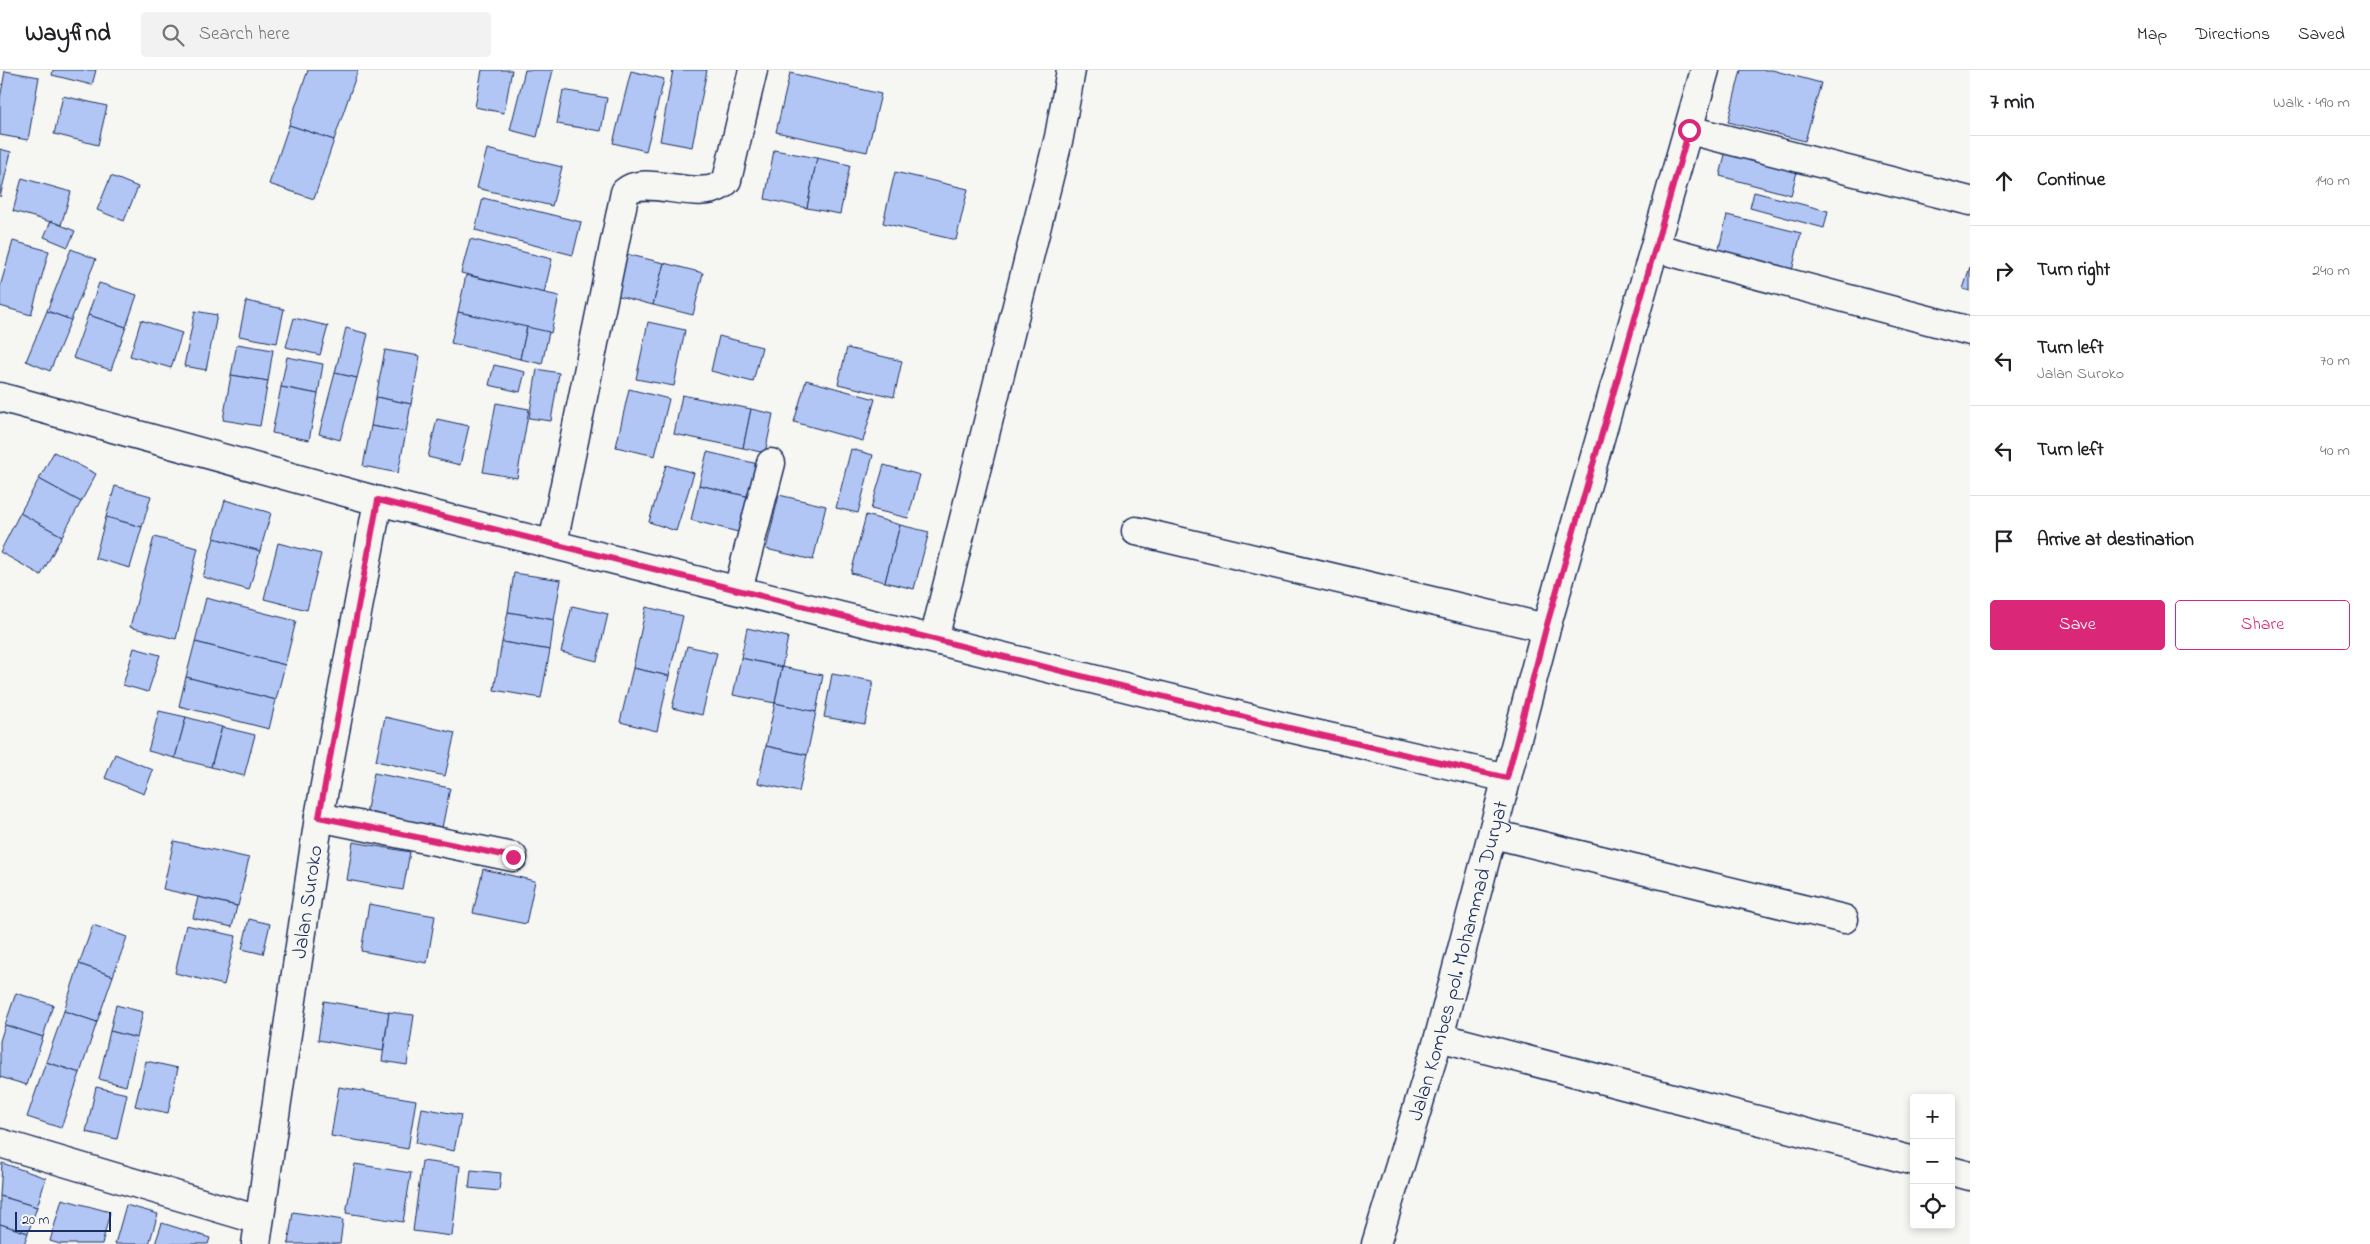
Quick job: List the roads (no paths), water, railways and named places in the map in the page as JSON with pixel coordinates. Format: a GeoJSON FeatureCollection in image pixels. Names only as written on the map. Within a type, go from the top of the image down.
{"type":"FeatureCollection","features":[{"type":"Feature","properties":{"kind":"street"},"geometry":{"type":"LineString","coordinates":[[553,543],[625,192],[636,186],[710,190],[722,186],[727,180],[753,70]]}},
{"type":"Feature","properties":{"kind":"street"},"geometry":{"type":"LineString","coordinates":[[934,639],[1059,136],[1071,70]]}},
{"type":"Feature","properties":{"kind":"street","name":"Jalan Kombes pol. Mohammad Duryat"},"geometry":{"type":"LineString","coordinates":[[1376,1244],[1439,1037],[1494,834],[1546,628],[1656,248],[1705,70]]}},
{"type":"Feature","properties":{"kind":"street"},"geometry":{"type":"LineString","coordinates":[[1689,130],[1970,200]]}},
{"type":"Feature","properties":{"kind":"street"},"geometry":{"type":"LineString","coordinates":[[1656,248],[1970,331]]}},
{"type":"Feature","properties":{"kind":"street"},"geometry":{"type":"LineString","coordinates":[[0,397],[378,500],[1285,727],[1507,778]]}},
{"type":"Feature","properties":{"kind":"street"},"geometry":{"type":"LineString","coordinates":[[738,590],[771,463]]}},
{"type":"Feature","properties":{"kind":"street","name":"Jalan Suroko"},"geometry":{"type":"LineString","coordinates":[[258,1232],[319,817],[378,500]]}},
{"type":"Feature","properties":{"kind":"street"},"geometry":{"type":"LineString","coordinates":[[1136,531],[1546,628]]}},
{"type":"Feature","properties":{"kind":"street"},"geometry":{"type":"LineString","coordinates":[[319,817],[513,857]]}},
{"type":"Feature","properties":{"kind":"street"},"geometry":{"type":"LineString","coordinates":[[1494,834],[1844,920]]}},
{"type":"Feature","properties":{"kind":"street"},"geometry":{"type":"LineString","coordinates":[[1439,1037],[1910,1160]]}},
{"type":"Feature","properties":{"kind":"street"},"geometry":{"type":"LineString","coordinates":[[0,1143],[258,1232]]}},
{"type":"Feature","properties":{"kind":"street"},"geometry":{"type":"LineString","coordinates":[[1955,1172],[1970,1176]]}}]}
